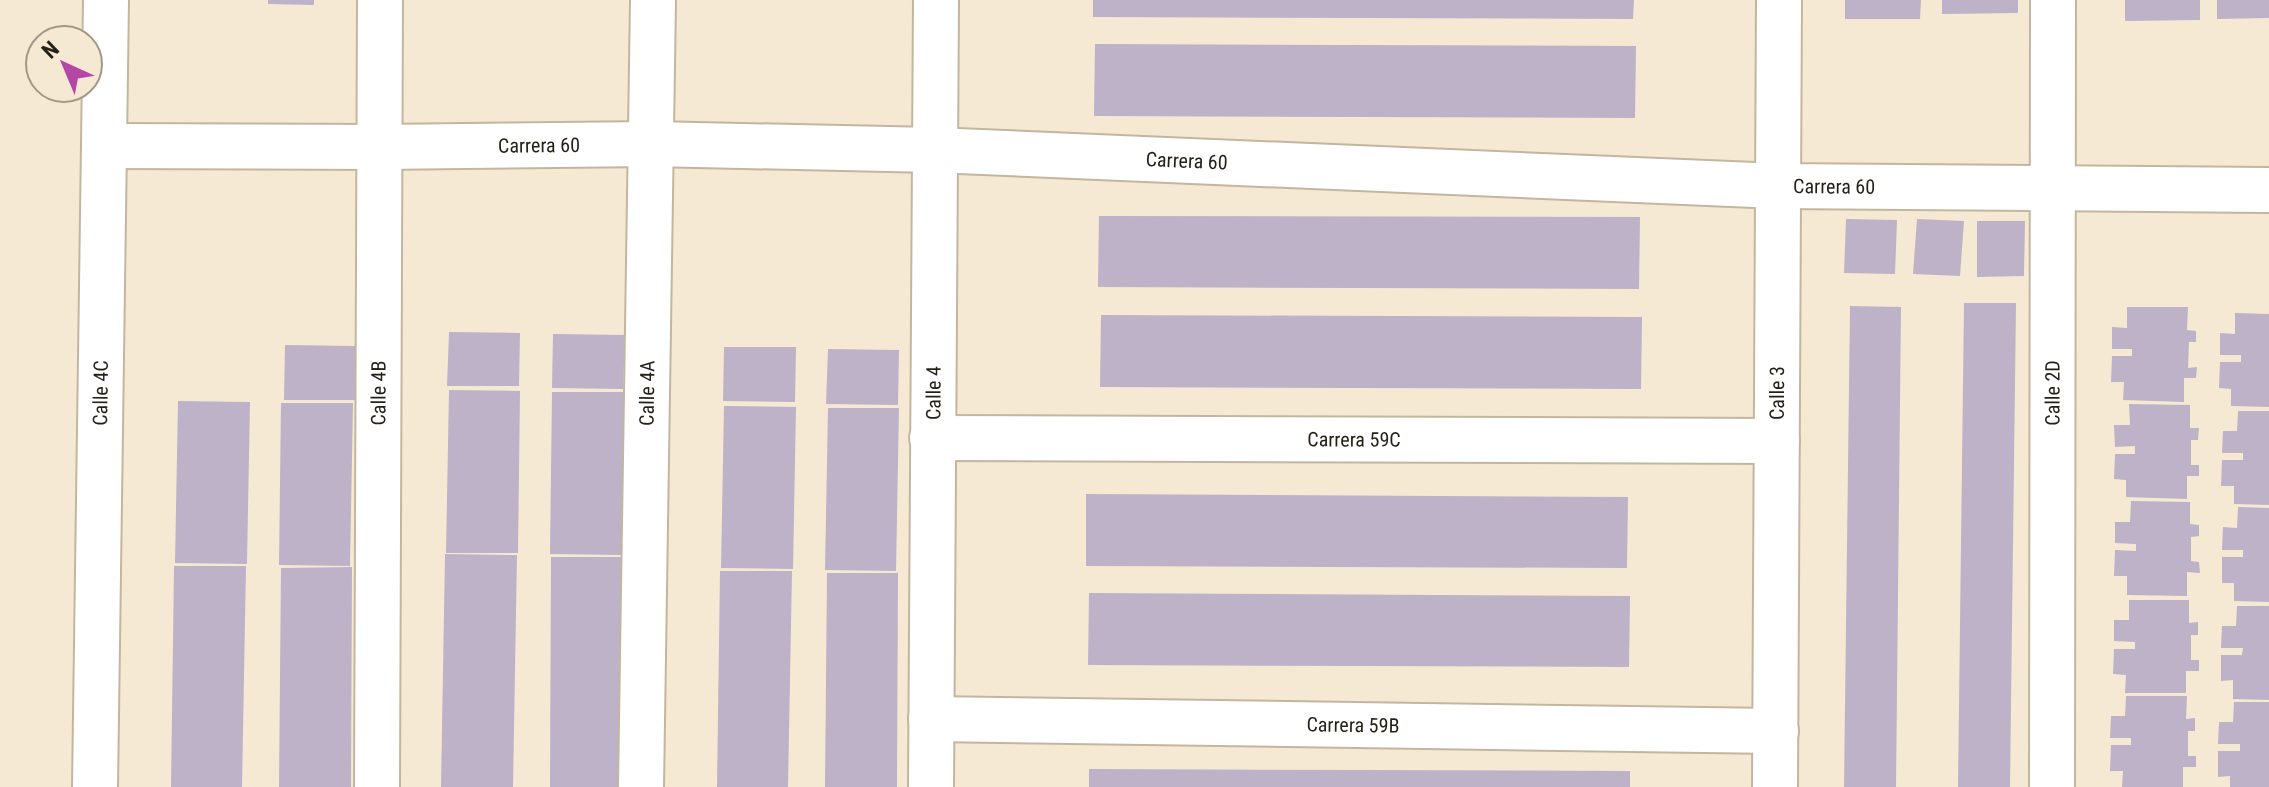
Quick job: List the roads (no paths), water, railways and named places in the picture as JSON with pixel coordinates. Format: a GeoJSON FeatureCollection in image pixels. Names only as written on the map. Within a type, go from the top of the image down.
{"type":"FeatureCollection","features":[{"type":"Feature","properties":{"kind":"street","name":"Calle 4C"},"geometry":{"type":"LineString","coordinates":[[95,787],[106,0]]}},
{"type":"Feature","properties":{"kind":"street","name":"Calle 4B"},"geometry":{"type":"LineString","coordinates":[[377,787],[380,0]]}},
{"type":"Feature","properties":{"kind":"street","name":"Calle 4A"},"geometry":{"type":"LineString","coordinates":[[641,787],[653,0]]}},
{"type":"Feature","properties":{"kind":"street","name":"Calle 4"},"geometry":{"type":"LineString","coordinates":[[931,787],[936,0]]}},
{"type":"Feature","properties":{"kind":"street","name":"Calle 3"},"geometry":{"type":"LineString","coordinates":[[1775,787],[1779,0]]}},
{"type":"Feature","properties":{"kind":"street","name":"Calle 2D"},"geometry":{"type":"LineString","coordinates":[[2052,787],[2053,0]]}},
{"type":"Feature","properties":{"kind":"street","name":"Carrera 60"},"geometry":{"type":"LineString","coordinates":[[105,146],[652,144],[934,150],[1778,186],[2269,190]]}},
{"type":"Feature","properties":{"kind":"street","name":"Carrera 59C"},"geometry":{"type":"LineString","coordinates":[[932,438],[1777,441]]}},
{"type":"Feature","properties":{"kind":"street","name":"Carrera 59B"},"geometry":{"type":"LineString","coordinates":[[931,719],[1776,731]]}}]}
